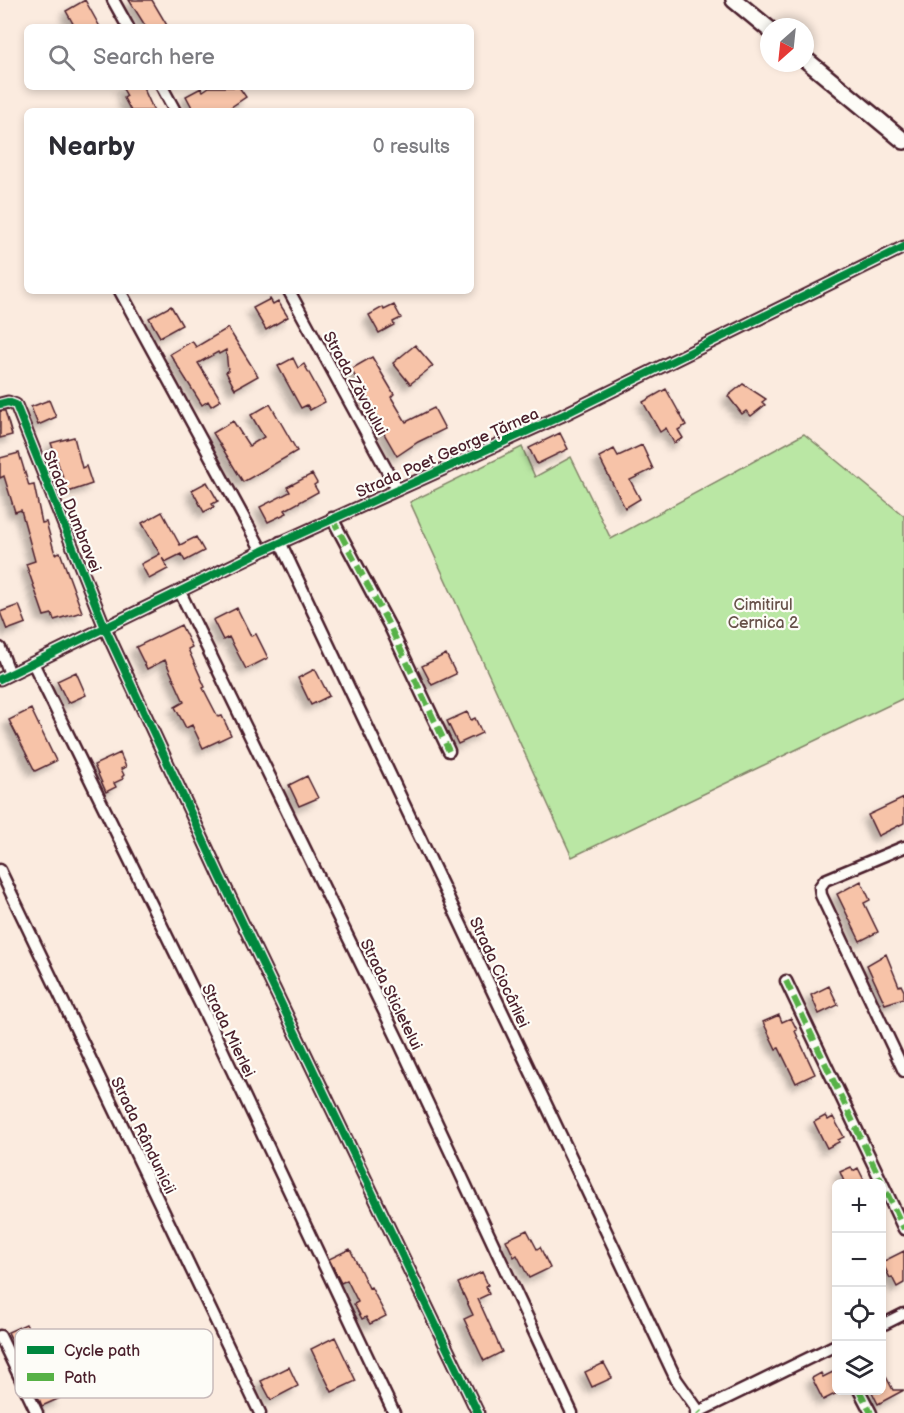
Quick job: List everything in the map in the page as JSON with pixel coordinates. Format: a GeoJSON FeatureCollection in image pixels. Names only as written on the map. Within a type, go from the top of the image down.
{"type":"FeatureCollection","features":[{"type":"Feature","properties":{"kind":"main road"},"geometry":{"type":"LineString","coordinates":[[734,0],[760,22]]}},
{"type":"Feature","properties":{"kind":"main road"},"geometry":{"type":"LineString","coordinates":[[814,66],[904,141]]}},
{"type":"Feature","properties":{"kind":"street"},"geometry":{"type":"LineString","coordinates":[[113,0],[126,24]]}},
{"type":"Feature","properties":{"kind":"street"},"geometry":{"type":"LineString","coordinates":[[164,90],[173,108]]}},
{"type":"Feature","properties":{"kind":"street","name":"Strada Poet George Țărnea"},"geometry":{"type":"LineString","coordinates":[[5,677],[280,542],[561,416],[904,247]]}},
{"type":"Feature","properties":{"kind":"street"},"geometry":{"type":"LineString","coordinates":[[122,294],[262,551]]}},
{"type":"Feature","properties":{"kind":"street","name":"Strada Zăvoiului"},"geometry":{"type":"LineString","coordinates":[[291,294],[397,489]]}},
{"type":"Feature","properties":{"kind":"street","name":"Strada Dumbravei"},"geometry":{"type":"LineString","coordinates":[[0,404],[8,402],[16,405],[105,628],[220,876],[478,1413]]}},
{"type":"Feature","properties":{"kind":"street"},"geometry":{"type":"LineString","coordinates":[[332,519],[390,627],[449,751]]}},
{"type":"Feature","properties":{"kind":"street","name":"Strada Ciocârliei"},"geometry":{"type":"LineString","coordinates":[[280,542],[676,1379],[698,1413]]}},
{"type":"Feature","properties":{"kind":"street","name":"Strada Sticletelui"},"geometry":{"type":"LineString","coordinates":[[180,592],[400,1044],[572,1413]]}},
{"type":"Feature","properties":{"kind":"street"},"geometry":{"type":"LineString","coordinates":[[0,648],[5,677]]}},
{"type":"Feature","properties":{"kind":"street","name":"Strada Mierlei"},"geometry":{"type":"LineString","coordinates":[[33,663],[213,1030],[394,1413]]}},
{"type":"Feature","properties":{"kind":"street"},"geometry":{"type":"LineString","coordinates":[[904,847],[825,880],[820,886],[821,895],[904,1071]]}},
{"type":"Feature","properties":{"kind":"street","name":"Strada Rândunicii"},"geometry":{"type":"LineString","coordinates":[[0,870],[260,1413]]}},
{"type":"Feature","properties":{"kind":"street"},"geometry":{"type":"LineString","coordinates":[[786,981],[904,1229]]}},
{"type":"Feature","properties":{"kind":"street"},"geometry":{"type":"LineString","coordinates":[[886,1322],[904,1314]]}},
{"type":"Feature","properties":{"kind":"street"},"geometry":{"type":"LineString","coordinates":[[0,1336],[15,1367]]}},
{"type":"Feature","properties":{"kind":"street"},"geometry":{"type":"LineString","coordinates":[[698,1413],[832,1348]]}},
{"type":"Feature","properties":{"kind":"street"},"geometry":{"type":"LineString","coordinates":[[862,1395],[871,1413]]}},
{"type":"Feature","properties":{"kind":"street"},"geometry":{"type":"LineString","coordinates":[[30,1398],[37,1413]]}},
{"type":"Feature","properties":{"kind":"green space","name":"Cimitirul Cernica 2"},"geometry":{"type":"Polygon","coordinates":[[[804,434],[904,516],[904,698],[572,857],[410,502],[522,447],[535,477],[571,457],[611,539],[804,434]]]}},
{"type":"Feature","properties":{"kind":"building"},"geometry":{"type":"Polygon","coordinates":[[[85,0],[98,24],[73,24],[66,11],[85,0]]]}},
{"type":"Feature","properties":{"kind":"building"},"geometry":{"type":"Polygon","coordinates":[[[129,0],[152,0],[166,24],[144,24],[129,0]]]}},
{"type":"Feature","properties":{"kind":"building"},"geometry":{"type":"Polygon","coordinates":[[[124,90],[144,90],[153,108],[129,108],[124,98],[127,96],[124,90]]]}},
{"type":"Feature","properties":{"kind":"building"},"geometry":{"type":"Polygon","coordinates":[[[197,90],[241,90],[246,97],[230,108],[192,108],[186,96],[197,90]]]}},
{"type":"Feature","properties":{"kind":"building"},"geometry":{"type":"Polygon","coordinates":[[[270,299],[273,304],[278,301],[288,317],[266,330],[253,308],[270,299]]]}},
{"type":"Feature","properties":{"kind":"building"},"geometry":{"type":"Polygon","coordinates":[[[394,305],[401,318],[393,322],[394,325],[379,333],[369,315],[383,307],[384,310],[394,305]]]}},
{"type":"Feature","properties":{"kind":"building"},"geometry":{"type":"Polygon","coordinates":[[[171,306],[182,325],[160,337],[149,318],[171,306]]]}},
{"type":"Feature","properties":{"kind":"building"},"geometry":{"type":"Polygon","coordinates":[[[228,328],[258,376],[235,389],[226,372],[228,371],[226,350],[219,354],[218,352],[198,363],[221,400],[211,406],[208,401],[202,405],[170,354],[192,341],[196,347],[228,328]]]}},
{"type":"Feature","properties":{"kind":"building"},"geometry":{"type":"Polygon","coordinates":[[[415,345],[433,366],[410,384],[393,363],[415,345]]]}},
{"type":"Feature","properties":{"kind":"building"},"geometry":{"type":"Polygon","coordinates":[[[372,357],[394,394],[391,397],[406,422],[434,408],[445,429],[418,442],[397,456],[351,369],[372,357]]]}},
{"type":"Feature","properties":{"kind":"building"},"geometry":{"type":"Polygon","coordinates":[[[293,358],[298,368],[304,364],[325,402],[310,410],[307,405],[301,408],[278,366],[293,358]]]}},
{"type":"Feature","properties":{"kind":"building"},"geometry":{"type":"Polygon","coordinates":[[[743,384],[766,399],[762,402],[765,405],[751,416],[746,411],[742,414],[728,396],[743,384]]]}},
{"type":"Feature","properties":{"kind":"building"},"geometry":{"type":"Polygon","coordinates":[[[666,389],[686,425],[678,430],[683,438],[674,443],[666,428],[660,432],[643,402],[666,389]]]}},
{"type":"Feature","properties":{"kind":"building"},"geometry":{"type":"Polygon","coordinates":[[[49,400],[56,417],[38,425],[31,407],[49,400]]]}},
{"type":"Feature","properties":{"kind":"building"},"geometry":{"type":"Polygon","coordinates":[[[270,404],[297,451],[243,482],[213,433],[233,421],[249,446],[264,437],[251,415],[270,404]]]}},
{"type":"Feature","properties":{"kind":"building"},"geometry":{"type":"Polygon","coordinates":[[[0,411],[5,411],[12,435],[0,438],[0,411]]]}},
{"type":"Feature","properties":{"kind":"building"},"geometry":{"type":"Polygon","coordinates":[[[560,433],[568,449],[537,464],[529,448],[560,433]]]}},
{"type":"Feature","properties":{"kind":"building"},"geometry":{"type":"Polygon","coordinates":[[[74,437],[82,468],[86,466],[92,484],[68,492],[51,443],[74,437]]]}},
{"type":"Feature","properties":{"kind":"building"},"geometry":{"type":"Polygon","coordinates":[[[642,445],[653,469],[630,480],[640,499],[625,508],[599,457],[614,449],[618,456],[642,445]]]}},
{"type":"Feature","properties":{"kind":"building"},"geometry":{"type":"Polygon","coordinates":[[[19,453],[29,486],[34,485],[42,523],[46,522],[55,554],[60,552],[82,612],[54,620],[52,614],[44,616],[26,564],[35,561],[21,510],[15,512],[4,476],[0,478],[0,458],[19,453]]]}},
{"type":"Feature","properties":{"kind":"building"},"geometry":{"type":"Polygon","coordinates":[[[312,474],[317,483],[314,485],[318,492],[285,510],[287,513],[268,522],[260,507],[290,492],[287,487],[312,474]]]}},
{"type":"Feature","properties":{"kind":"building"},"geometry":{"type":"Polygon","coordinates":[[[207,482],[218,501],[212,504],[214,507],[204,512],[192,490],[207,482]]]}},
{"type":"Feature","properties":{"kind":"building"},"geometry":{"type":"Polygon","coordinates":[[[162,512],[180,545],[196,537],[204,551],[185,561],[181,554],[165,562],[162,558],[168,569],[149,579],[141,564],[160,554],[142,523],[162,512]]]}},
{"type":"Feature","properties":{"kind":"building"},"geometry":{"type":"Polygon","coordinates":[[[19,605],[26,623],[7,630],[0,612],[19,605]]]}},
{"type":"Feature","properties":{"kind":"building"},"geometry":{"type":"Polygon","coordinates":[[[237,608],[251,636],[256,634],[268,658],[246,669],[229,637],[223,640],[213,620],[237,608]]]}},
{"type":"Feature","properties":{"kind":"building"},"geometry":{"type":"Polygon","coordinates":[[[181,625],[192,647],[188,649],[205,687],[203,688],[218,717],[222,716],[231,735],[203,748],[192,725],[186,728],[175,707],[184,702],[165,660],[147,669],[136,647],[181,625]]]}},
{"type":"Feature","properties":{"kind":"building"},"geometry":{"type":"Polygon","coordinates":[[[446,654],[456,674],[432,685],[422,666],[446,654]]]}},
{"type":"Feature","properties":{"kind":"building"},"geometry":{"type":"Polygon","coordinates":[[[315,669],[329,696],[311,705],[298,678],[315,669]]]}},
{"type":"Feature","properties":{"kind":"building"},"geometry":{"type":"Polygon","coordinates":[[[76,672],[86,695],[68,703],[57,681],[76,672]]]}},
{"type":"Feature","properties":{"kind":"building"},"geometry":{"type":"Polygon","coordinates":[[[31,709],[56,761],[35,771],[9,720],[31,709]]]}},
{"type":"Feature","properties":{"kind":"building"},"geometry":{"type":"Polygon","coordinates":[[[467,712],[471,720],[475,718],[482,733],[458,744],[447,721],[467,712]]]}},
{"type":"Feature","properties":{"kind":"building"},"geometry":{"type":"Polygon","coordinates":[[[120,753],[126,767],[121,769],[123,779],[114,783],[116,787],[106,792],[94,765],[120,753]]]}},
{"type":"Feature","properties":{"kind":"building"},"geometry":{"type":"Polygon","coordinates":[[[307,776],[318,798],[299,806],[289,785],[307,776]]]}},
{"type":"Feature","properties":{"kind":"building"},"geometry":{"type":"Polygon","coordinates":[[[904,798],[904,823],[878,836],[868,815],[904,798]]]}},
{"type":"Feature","properties":{"kind":"building"},"geometry":{"type":"Polygon","coordinates":[[[861,881],[870,900],[864,903],[878,932],[860,941],[837,894],[861,881]]]}},
{"type":"Feature","properties":{"kind":"building"},"geometry":{"type":"Polygon","coordinates":[[[886,954],[899,986],[901,985],[904,991],[904,998],[885,1004],[867,965],[886,954]]]}},
{"type":"Feature","properties":{"kind":"building"},"geometry":{"type":"Polygon","coordinates":[[[829,986],[838,1005],[819,1014],[811,995],[829,986]]]}},
{"type":"Feature","properties":{"kind":"building"},"geometry":{"type":"Polygon","coordinates":[[[779,1015],[782,1022],[791,1018],[815,1074],[796,1083],[763,1022],[779,1015]]]}},
{"type":"Feature","properties":{"kind":"building"},"geometry":{"type":"Polygon","coordinates":[[[825,1116],[828,1120],[833,1117],[844,1137],[827,1148],[814,1122],[825,1116]]]}},
{"type":"Feature","properties":{"kind":"building"},"geometry":{"type":"Polygon","coordinates":[[[851,1167],[853,1171],[858,1168],[864,1179],[843,1179],[840,1172],[851,1167]]]}},
{"type":"Feature","properties":{"kind":"building"},"geometry":{"type":"Polygon","coordinates":[[[527,1230],[537,1249],[540,1247],[550,1268],[529,1278],[517,1255],[514,1257],[506,1240],[527,1230]]]}},
{"type":"Feature","properties":{"kind":"building"},"geometry":{"type":"Polygon","coordinates":[[[350,1249],[386,1316],[370,1324],[366,1317],[362,1319],[354,1304],[358,1302],[347,1280],[341,1283],[329,1259],[350,1249]]]}},
{"type":"Feature","properties":{"kind":"building"},"geometry":{"type":"Polygon","coordinates":[[[904,1251],[904,1283],[897,1287],[886,1270],[886,1260],[904,1251]]]}},
{"type":"Feature","properties":{"kind":"building"},"geometry":{"type":"Polygon","coordinates":[[[482,1272],[489,1294],[478,1299],[502,1352],[484,1361],[464,1319],[473,1315],[458,1283],[482,1272]]]}},
{"type":"Feature","properties":{"kind":"building"},"geometry":{"type":"Polygon","coordinates":[[[26,1324],[29,1329],[15,1329],[15,1347],[8,1332],[26,1324]]]}},
{"type":"Feature","properties":{"kind":"building"},"geometry":{"type":"Polygon","coordinates":[[[335,1337],[356,1381],[332,1392],[311,1349],[335,1337]]]}},
{"type":"Feature","properties":{"kind":"building"},"geometry":{"type":"Polygon","coordinates":[[[604,1363],[612,1378],[592,1387],[585,1372],[604,1363]]]}},
{"type":"Feature","properties":{"kind":"building"},"geometry":{"type":"Polygon","coordinates":[[[289,1367],[298,1386],[271,1400],[261,1381],[289,1367]]]}},
{"type":"Feature","properties":{"kind":"building"},"geometry":{"type":"Polygon","coordinates":[[[832,1372],[833,1395],[823,1400],[812,1378],[821,1373],[823,1377],[832,1372]]]}},
{"type":"Feature","properties":{"kind":"building"},"geometry":{"type":"Polygon","coordinates":[[[886,1377],[893,1390],[904,1390],[878,1404],[874,1395],[886,1395],[886,1377]]]}},
{"type":"Feature","properties":{"kind":"building"},"geometry":{"type":"Polygon","coordinates":[[[39,1398],[60,1398],[42,1406],[39,1398]]]}},
{"type":"Feature","properties":{"kind":"marked path"},"geometry":{"type":"LineString","coordinates":[[332,518],[390,627],[449,751]]}},
{"type":"Feature","properties":{"kind":"marked path"},"geometry":{"type":"LineString","coordinates":[[786,981],[904,1229]]}},
{"type":"Feature","properties":{"kind":"marked path"},"geometry":{"type":"LineString","coordinates":[[862,1395],[871,1413]]}},
{"type":"Feature","properties":{"kind":"cycle path"},"geometry":{"type":"LineString","coordinates":[[0,679],[262,551],[561,416],[904,247]]}},
{"type":"Feature","properties":{"kind":"cycle path"},"geometry":{"type":"LineString","coordinates":[[0,404],[8,402],[16,405],[105,628],[220,876],[478,1413]]}}]}
